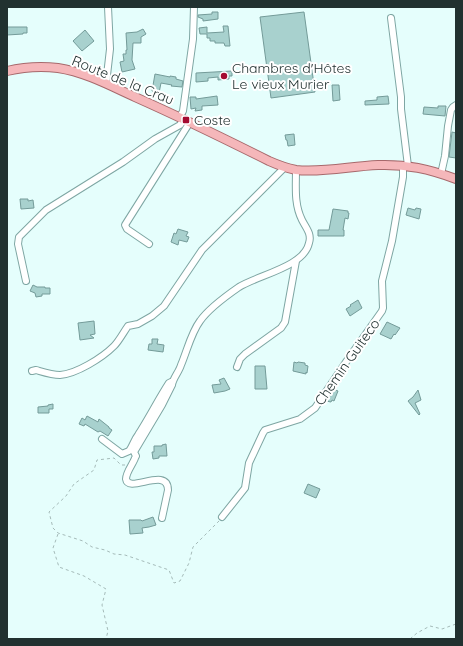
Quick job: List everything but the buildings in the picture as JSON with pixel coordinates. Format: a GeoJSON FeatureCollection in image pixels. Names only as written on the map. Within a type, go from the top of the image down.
{"type":"FeatureCollection","features":[{"type":"Feature","properties":{"kind":"main road","name":"Route de la Crau"},"geometry":{"type":"LineString","coordinates":[[7,71],[21,68],[58,68],[85,76],[185,119],[269,161],[296,170],[377,165],[406,166],[419,168],[456,179]]}},
{"type":"Feature","properties":{"kind":"street"},"geometry":{"type":"LineString","coordinates":[[106,84],[110,49],[108,7]]}},
{"type":"Feature","properties":{"kind":"street"},"geometry":{"type":"LineString","coordinates":[[149,244],[126,229],[125,225],[185,119],[183,111],[194,39],[194,7]]}},
{"type":"Feature","properties":{"kind":"street","name":"Chemin Guiteco"},"geometry":{"type":"LineString","coordinates":[[222,518],[245,488],[249,463],[265,430],[300,419],[316,408],[382,311],[382,281],[392,241],[406,166],[401,97],[391,18]]}},
{"type":"Feature","properties":{"kind":"street"},"geometry":{"type":"LineString","coordinates":[[441,174],[451,110],[456,105]]}},
{"type":"Feature","properties":{"kind":"street"},"geometry":{"type":"LineString","coordinates":[[26,281],[18,244],[20,237],[46,210],[123,162],[155,139],[180,126],[185,119]]}},
{"type":"Feature","properties":{"kind":"street"},"geometry":{"type":"LineString","coordinates":[[32,371],[58,375],[66,374],[99,359],[114,346],[128,326],[138,324],[152,316],[164,306],[202,250],[285,167]]}},
{"type":"Feature","properties":{"kind":"street"},"geometry":{"type":"LineString","coordinates":[[162,518],[168,490],[166,483],[164,481],[157,480],[132,484],[128,483],[127,481],[126,478],[136,458],[134,452],[162,405],[180,369],[195,329],[204,316],[240,286],[288,266],[296,261],[307,250],[310,242],[310,234],[302,219],[296,202],[296,170]]}},
{"type":"Feature","properties":{"kind":"street"},"geometry":{"type":"LineString","coordinates":[[237,367],[240,359],[245,354],[281,328],[285,322],[296,261]]}},
{"type":"Feature","properties":{"kind":"street"},"geometry":{"type":"LineString","coordinates":[[102,439],[122,454],[129,451],[155,405],[169,383],[173,381]]}},
{"type":"Feature","properties":{"kind":"path"},"geometry":{"type":"LineString","coordinates":[[126,465],[121,465],[114,458],[97,460],[94,470],[74,484],[66,496],[49,512],[53,528],[58,534],[83,541],[92,547],[114,554],[125,555],[170,570],[174,583],[180,581],[189,563],[193,546],[222,518]]}},
{"type":"Feature","properties":{"kind":"path"},"geometry":{"type":"LineString","coordinates":[[58,534],[53,548],[59,567],[84,576],[106,589],[102,605],[108,631],[106,639]]}},
{"type":"Feature","properties":{"kind":"path"},"geometry":{"type":"LineString","coordinates":[[410,639],[418,632],[430,626],[442,629],[456,624]]}},
{"type":"Feature","properties":{"kind":"place","name":"Chambres d'Hôtes Le vieux Murier"},"geometry":{"type":"Point","coordinates":[224,76]}},
{"type":"Feature","properties":{"kind":"place","name":"Coste"},"geometry":{"type":"Point","coordinates":[186,120]}}]}
